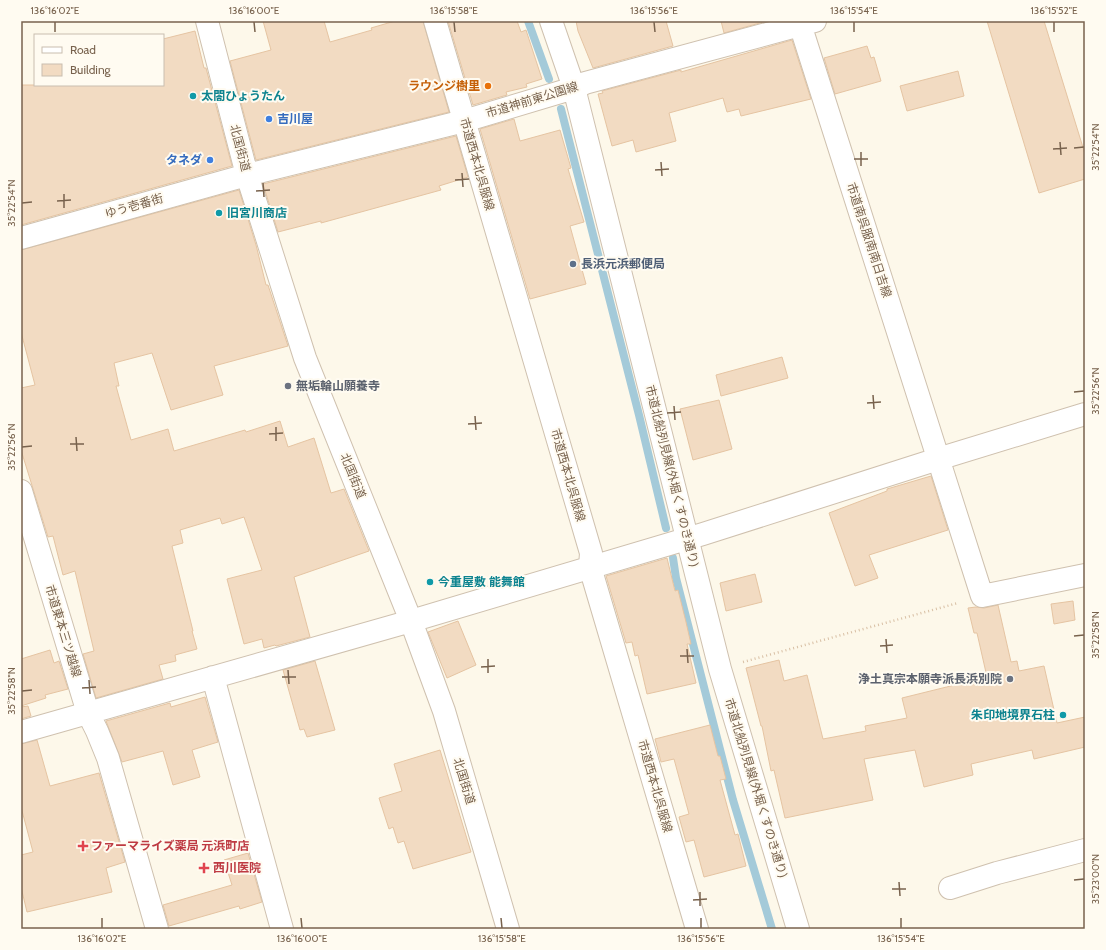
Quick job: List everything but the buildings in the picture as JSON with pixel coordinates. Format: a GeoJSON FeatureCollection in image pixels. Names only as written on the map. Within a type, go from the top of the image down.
{"type":"FeatureCollection","features":[{"type":"Feature","properties":{"kind":"street","name":"北国街道"},"geometry":{"type":"LineString","coordinates":[[207,21],[247,175],[305,358],[411,620],[444,712],[508,929]]}},
{"type":"Feature","properties":{"kind":"street","name":"市道西本北呉服線"},"geometry":{"type":"LineString","coordinates":[[435,21],[591,553],[590,567],[697,929]]}},
{"type":"Feature","properties":{"kind":"street","name":"市道北船列見線(外堀くすのき通り)"},"geometry":{"type":"LineString","coordinates":[[551,21],[574,88],[720,669],[798,929]]}},
{"type":"Feature","properties":{"kind":"street","name":"市道神前東公園線"},"geometry":{"type":"LineString","coordinates":[[247,175],[464,121],[593,81],[805,22]]}},
{"type":"Feature","properties":{"kind":"street","name":"市道南呉服南南日吉線"},"geometry":{"type":"LineString","coordinates":[[805,22],[938,458],[982,596]]}},
{"type":"Feature","properties":{"kind":"street","name":"ゆう壱番街"},"geometry":{"type":"LineString","coordinates":[[21,238],[247,175]]}},
{"type":"Feature","properties":{"kind":"street"},"geometry":{"type":"LineString","coordinates":[[21,732],[590,567],[687,538],[938,458],[1085,414]]}},
{"type":"Feature","properties":{"kind":"street","name":"市道東本三ツ越線"},"geometry":{"type":"LineString","coordinates":[[21,491],[88,713],[97,730],[108,758],[157,929]]}},
{"type":"Feature","properties":{"kind":"street"},"geometry":{"type":"LineString","coordinates":[[982,596],[1085,575]]}},
{"type":"Feature","properties":{"kind":"street"},"geometry":{"type":"LineString","coordinates":[[213,677],[282,929]]}},
{"type":"Feature","properties":{"kind":"street"},"geometry":{"type":"LineString","coordinates":[[950,888],[997,873],[1085,850]]}},
{"type":"Feature","properties":{"kind":"path"},"geometry":{"type":"LineString","coordinates":[[720,669],[982,596]]}},
{"type":"Feature","properties":{"kind":"waterway"},"geometry":{"type":"LineString","coordinates":[[528,21],[549,79]]}},
{"type":"Feature","properties":{"kind":"waterway"},"geometry":{"type":"LineString","coordinates":[[561,109],[639,415],[666,528]]}},
{"type":"Feature","properties":{"kind":"waterway"},"geometry":{"type":"LineString","coordinates":[[673,558],[676,578],[733,800],[772,929]]}},
{"type":"Feature","properties":{"kind":"place","name":"ラウンジ樹里"},"geometry":{"type":"Point","coordinates":[488,86]}},
{"type":"Feature","properties":{"kind":"place","name":"太閤ひょうたん"},"geometry":{"type":"Point","coordinates":[193,96]}},
{"type":"Feature","properties":{"kind":"place","name":"吉川屋"},"geometry":{"type":"Point","coordinates":[269,119]}},
{"type":"Feature","properties":{"kind":"place","name":"タネダ"},"geometry":{"type":"Point","coordinates":[210,160]}},
{"type":"Feature","properties":{"kind":"place","name":"旧宮川商店"},"geometry":{"type":"Point","coordinates":[219,213]}},
{"type":"Feature","properties":{"kind":"place","name":"長浜元浜郵便局"},"geometry":{"type":"Point","coordinates":[573,264]}},
{"type":"Feature","properties":{"kind":"place","name":"無垢輪山願養寺"},"geometry":{"type":"Point","coordinates":[288,386]}},
{"type":"Feature","properties":{"kind":"place","name":"今重屋敷 能舞館"},"geometry":{"type":"Point","coordinates":[430,582]}},
{"type":"Feature","properties":{"kind":"place","name":"浄土真宗本願寺派長浜別院"},"geometry":{"type":"Point","coordinates":[1010,679]}},
{"type":"Feature","properties":{"kind":"place","name":"朱印地境界石柱"},"geometry":{"type":"Point","coordinates":[1063,715]}},
{"type":"Feature","properties":{"kind":"place","name":"ファーマライズ薬局 元浜町店"},"geometry":{"type":"Point","coordinates":[83,846]}},
{"type":"Feature","properties":{"kind":"place","name":"西川医院"},"geometry":{"type":"Point","coordinates":[204,868]}}]}
